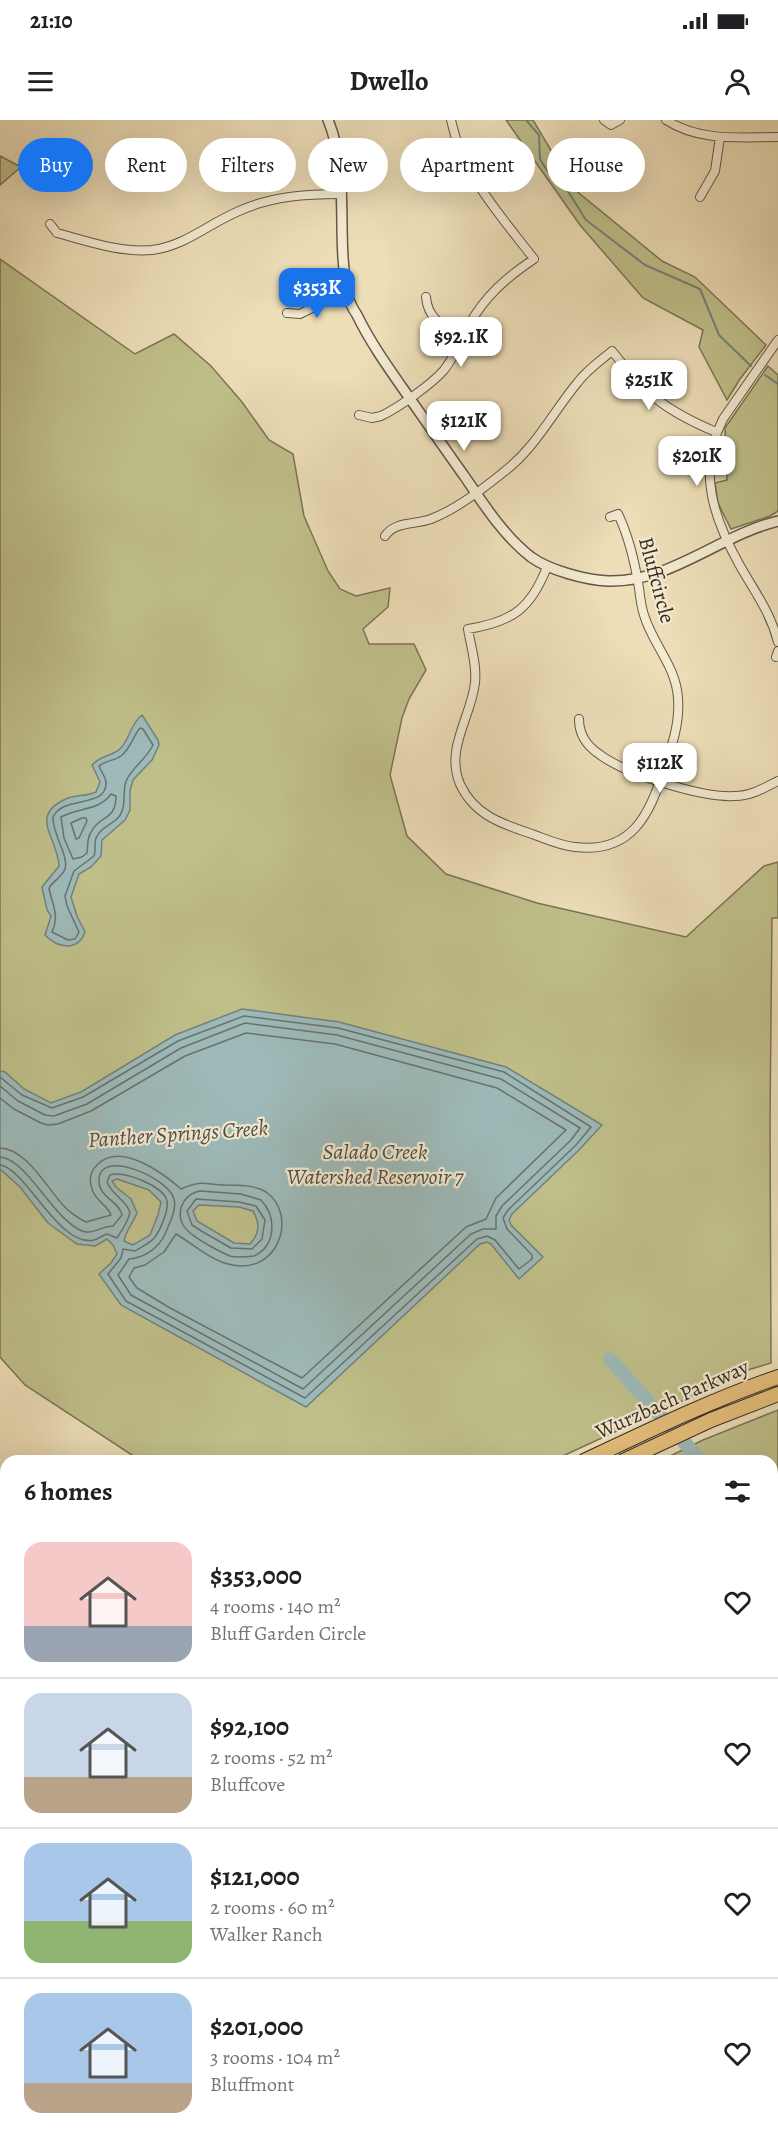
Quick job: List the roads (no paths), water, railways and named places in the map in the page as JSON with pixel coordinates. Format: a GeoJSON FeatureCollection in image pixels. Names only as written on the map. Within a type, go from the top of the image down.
{"type":"FeatureCollection","features":[{"type":"Feature","properties":{"kind":"highway","name":"Wurzbach Parkway"},"geometry":{"type":"LineString","coordinates":[[597,1455],[737,1391],[778,1377]]}},
{"type":"Feature","properties":{"kind":"highway","name":"Wurzbach Parkway"},"geometry":{"type":"LineString","coordinates":[[636,1455],[711,1420],[778,1394]]}},
{"type":"Feature","properties":{"kind":"street"},"geometry":{"type":"LineString","coordinates":[[328,120],[338,150],[342,194],[342,252],[348,298],[366,334],[409,397],[491,515],[521,549],[548,567],[609,581],[637,578],[666,569],[750,530],[778,521]]}},
{"type":"Feature","properties":{"kind":"street"},"geometry":{"type":"LineString","coordinates":[[451,120],[457,138]]}},
{"type":"Feature","properties":{"kind":"street"},"geometry":{"type":"LineString","coordinates":[[604,120],[612,125],[620,120]]}},
{"type":"Feature","properties":{"kind":"street"},"geometry":{"type":"LineString","coordinates":[[666,120],[696,134],[778,137]]}},
{"type":"Feature","properties":{"kind":"street"},"geometry":{"type":"LineString","coordinates":[[700,197],[715,171],[720,136]]}},
{"type":"Feature","properties":{"kind":"street"},"geometry":{"type":"LineString","coordinates":[[359,415],[372,418],[381,417],[442,372],[478,310],[489,296],[514,272],[534,259],[483,192]]}},
{"type":"Feature","properties":{"kind":"street"},"geometry":{"type":"LineString","coordinates":[[50,224],[57,233],[125,249],[148,250],[181,243],[219,221],[257,204],[297,195],[342,194]]}},
{"type":"Feature","properties":{"kind":"street"},"geometry":{"type":"LineString","coordinates":[[426,297],[427,308],[433,317],[464,336]]}},
{"type":"Feature","properties":{"kind":"street"},"geometry":{"type":"LineString","coordinates":[[287,313],[300,314],[326,301],[348,298]]}},
{"type":"Feature","properties":{"kind":"street"},"geometry":{"type":"LineString","coordinates":[[778,340],[716,432],[710,460],[709,483],[713,501],[728,541],[759,595],[778,642]]}},
{"type":"Feature","properties":{"kind":"street"},"geometry":{"type":"LineString","coordinates":[[385,536],[396,526],[416,523],[441,514],[475,492],[521,457],[579,380],[612,351],[637,382],[662,405],[691,422],[716,432]]}},
{"type":"Feature","properties":{"kind":"street","name":"Bluffcircle"},"geometry":{"type":"LineString","coordinates":[[548,567],[539,586],[522,609],[502,622],[468,629],[476,680],[474,694],[456,748],[456,766],[459,783],[465,794],[481,812],[502,824],[575,847],[592,848],[619,840],[635,829],[649,811],[677,728],[678,696],[670,664],[647,624],[624,527],[618,514],[610,518]]}},
{"type":"Feature","properties":{"kind":"street"},"geometry":{"type":"LineString","coordinates":[[579,719],[583,737],[600,755],[618,765],[660,781],[708,794],[735,796],[761,790],[778,781]]}},
{"type":"Feature","properties":{"kind":"water"},"geometry":{"type":"Polygon","coordinates":[[[142,715],[159,745],[152,760],[133,780],[130,791],[130,810],[125,820],[102,840],[101,856],[91,867],[79,874],[71,897],[85,932],[82,938],[77,943],[67,946],[55,943],[45,935],[51,916],[47,910],[42,887],[59,866],[48,828],[49,812],[68,798],[96,792],[100,782],[92,765],[121,748],[135,722],[142,715]]]}},
{"type":"Feature","properties":{"kind":"water","name":"Salado Creek Watershed Reservoir 7"},"geometry":{"type":"Polygon","coordinates":[[[242,1009],[339,1022],[506,1067],[602,1125],[512,1214],[509,1220],[511,1225],[543,1257],[519,1279],[491,1244],[487,1242],[480,1244],[306,1407],[121,1305],[99,1274],[117,1254],[113,1245],[107,1239],[95,1246],[77,1244],[48,1223],[20,1187],[0,1169],[0,1071],[5,1072],[24,1089],[51,1103],[81,1092],[175,1035],[242,1009]],[[117,1179],[112,1181],[131,1199],[137,1213],[124,1241],[133,1245],[150,1235],[161,1202],[149,1190],[117,1179]],[[199,1205],[193,1211],[197,1221],[234,1243],[250,1244],[256,1236],[258,1228],[253,1211],[239,1207],[199,1205]]]}},
{"type":"Feature","properties":{"kind":"waterway"},"geometry":{"type":"LineString","coordinates":[[526,120],[539,135],[540,159],[546,169],[566,188],[586,220],[645,265],[700,289],[719,335],[751,366]]}},
{"type":"Feature","properties":{"kind":"waterway"},"geometry":{"type":"LineString","coordinates":[[765,375],[778,384]]}},
{"type":"Feature","properties":{"kind":"waterway","name":"Panther Springs Creek"},"geometry":{"type":"LineString","coordinates":[[610,1359],[696,1455]]}}]}
